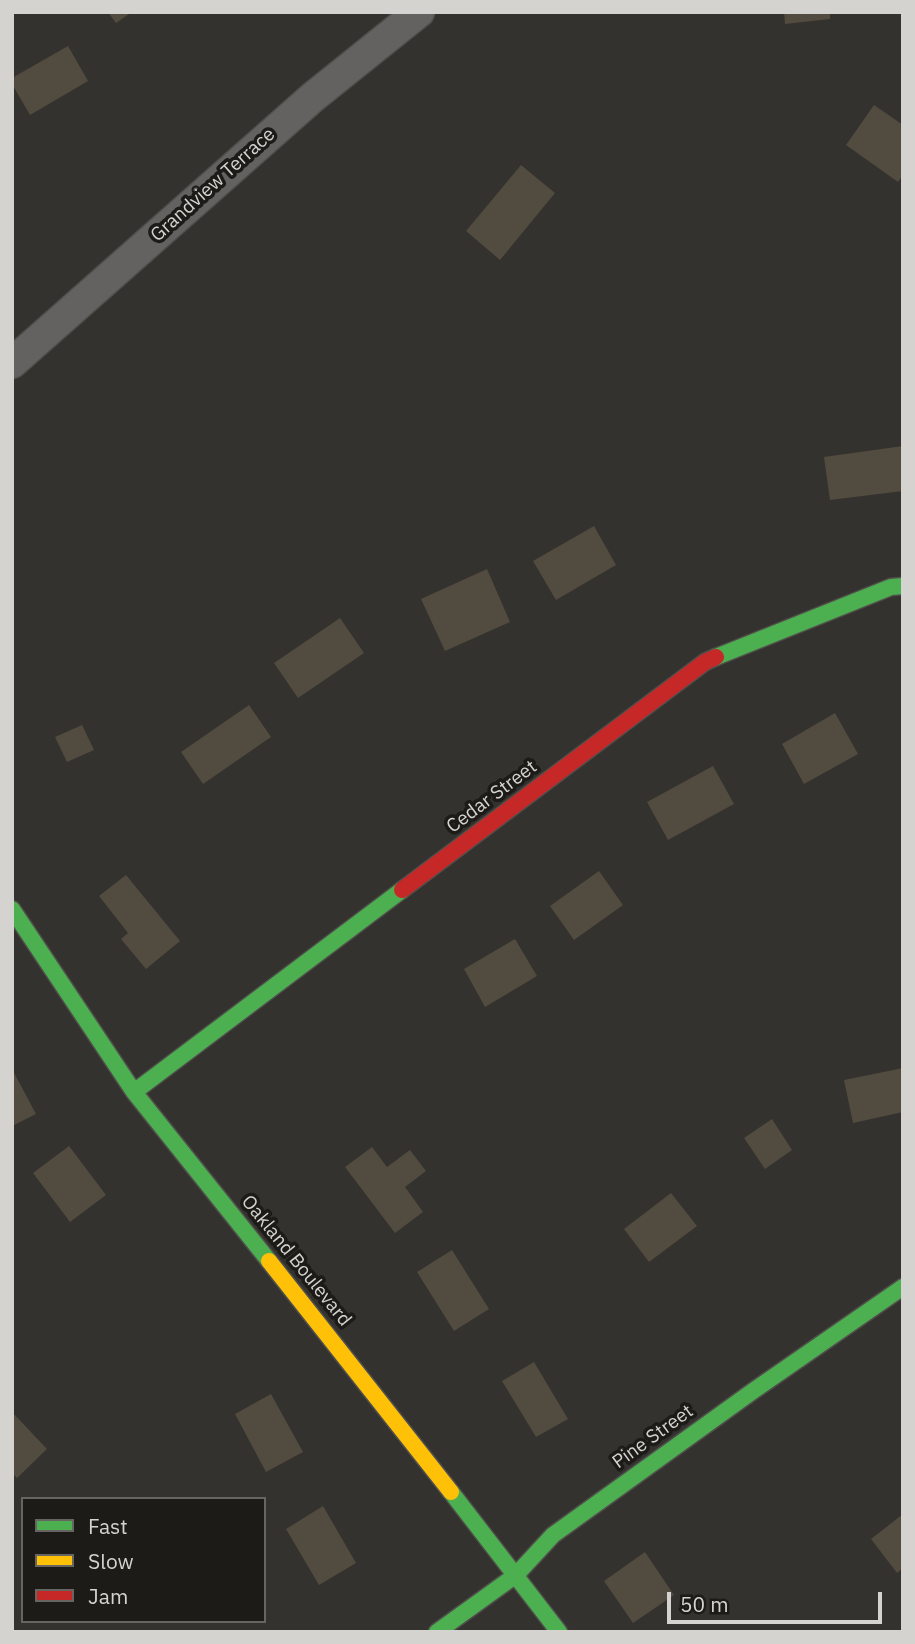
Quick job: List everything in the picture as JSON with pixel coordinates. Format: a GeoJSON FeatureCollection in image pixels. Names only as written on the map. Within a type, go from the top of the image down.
{"type":"FeatureCollection","features":[{"type":"Feature","properties":{"kind":"street","name":"Grandview Terrace"},"geometry":{"type":"LineString","coordinates":[[12,363],[313,97],[419,12]]}},
{"type":"Feature","properties":{"kind":"street","name":"Cedar Street"},"geometry":{"type":"LineString","coordinates":[[134,1092],[705,662],[891,587],[903,586]]}},
{"type":"Feature","properties":{"kind":"street","name":"Oakland Boulevard"},"geometry":{"type":"LineString","coordinates":[[12,909],[134,1092],[559,1632]]}},
{"type":"Feature","properties":{"kind":"street","name":"Pine Street"},"geometry":{"type":"LineString","coordinates":[[437,1632],[516,1575],[553,1535],[752,1391],[903,1287]]}},
{"type":"Feature","properties":{"kind":"building"},"geometry":{"type":"Polygon","coordinates":[[[108,12],[132,12],[116,23],[108,12]]]}},
{"type":"Feature","properties":{"kind":"building"},"geometry":{"type":"Polygon","coordinates":[[[784,12],[830,12],[830,19],[785,24],[784,12]]]}},
{"type":"Feature","properties":{"kind":"building"},"geometry":{"type":"Polygon","coordinates":[[[68,46],[88,81],[30,115],[12,84],[12,78],[68,46]]]}},
{"type":"Feature","properties":{"kind":"building"},"geometry":{"type":"Polygon","coordinates":[[[874,105],[903,125],[903,175],[898,182],[846,145],[874,105]]]}},
{"type":"Feature","properties":{"kind":"building"},"geometry":{"type":"Polygon","coordinates":[[[521,165],[555,193],[500,260],[466,231],[521,165]]]}},
{"type":"Feature","properties":{"kind":"building"},"geometry":{"type":"Polygon","coordinates":[[[903,446],[903,491],[830,500],[824,457],[903,446]]]}},
{"type":"Feature","properties":{"kind":"building"},"geometry":{"type":"Polygon","coordinates":[[[594,526],[616,565],[556,600],[533,561],[594,526]]]}},
{"type":"Feature","properties":{"kind":"building"},"geometry":{"type":"Polygon","coordinates":[[[487,569],[510,622],[445,651],[421,599],[487,569]]]}},
{"type":"Feature","properties":{"kind":"building"},"geometry":{"type":"Polygon","coordinates":[[[340,618],[364,653],[298,698],[274,663],[340,618]]]}},
{"type":"Feature","properties":{"kind":"building"},"geometry":{"type":"Polygon","coordinates":[[[249,705],[271,737],[203,784],[181,752],[249,705]]]}},
{"type":"Feature","properties":{"kind":"building"},"geometry":{"type":"Polygon","coordinates":[[[835,713],[858,754],[804,784],[782,744],[835,713]]]}},
{"type":"Feature","properties":{"kind":"building"},"geometry":{"type":"Polygon","coordinates":[[[82,725],[94,750],[67,762],[55,737],[82,725]]]}},
{"type":"Feature","properties":{"kind":"building"},"geometry":{"type":"Polygon","coordinates":[[[713,766],[734,804],[668,840],[647,802],[713,766]]]}},
{"type":"Feature","properties":{"kind":"building"},"geometry":{"type":"Polygon","coordinates":[[[599,871],[623,905],[574,940],[550,906],[599,871]]]}},
{"type":"Feature","properties":{"kind":"building"},"geometry":{"type":"Polygon","coordinates":[[[126,875],[180,941],[146,969],[121,939],[128,933],[99,896],[126,875]]]}},
{"type":"Feature","properties":{"kind":"building"},"geometry":{"type":"Polygon","coordinates":[[[515,939],[537,976],[485,1007],[464,969],[515,939]]]}},
{"type":"Feature","properties":{"kind":"building"},"geometry":{"type":"Polygon","coordinates":[[[903,1068],[903,1112],[853,1123],[844,1080],[903,1068]]]}},
{"type":"Feature","properties":{"kind":"building"},"geometry":{"type":"Polygon","coordinates":[[[12,1069],[36,1114],[12,1126],[12,1069]]]}},
{"type":"Feature","properties":{"kind":"building"},"geometry":{"type":"Polygon","coordinates":[[[772,1119],[792,1150],[765,1169],[744,1138],[772,1119]]]}},
{"type":"Feature","properties":{"kind":"building"},"geometry":{"type":"Polygon","coordinates":[[[69,1146],[106,1195],[70,1222],[33,1173],[69,1146]]]}},
{"type":"Feature","properties":{"kind":"building"},"geometry":{"type":"Polygon","coordinates":[[[372,1147],[387,1167],[410,1150],[426,1171],[405,1187],[423,1212],[395,1233],[345,1167],[372,1147]]]}},
{"type":"Feature","properties":{"kind":"building"},"geometry":{"type":"Polygon","coordinates":[[[671,1193],[697,1226],[649,1262],[624,1229],[671,1193]]]}},
{"type":"Feature","properties":{"kind":"building"},"geometry":{"type":"Polygon","coordinates":[[[452,1250],[489,1309],[454,1331],[417,1272],[452,1250]]]}},
{"type":"Feature","properties":{"kind":"building"},"geometry":{"type":"Polygon","coordinates":[[[534,1362],[568,1419],[536,1437],[502,1381],[534,1362]]]}},
{"type":"Feature","properties":{"kind":"building"},"geometry":{"type":"Polygon","coordinates":[[[271,1394],[303,1452],[266,1472],[235,1414],[271,1394]]]}},
{"type":"Feature","properties":{"kind":"building"},"geometry":{"type":"Polygon","coordinates":[[[12,1412],[47,1449],[17,1478],[12,1473],[12,1412]]]}},
{"type":"Feature","properties":{"kind":"building"},"geometry":{"type":"Polygon","coordinates":[[[323,1506],[356,1563],[319,1585],[286,1529],[323,1506]]]}},
{"type":"Feature","properties":{"kind":"building"},"geometry":{"type":"Polygon","coordinates":[[[903,1514],[903,1568],[897,1573],[871,1539],[903,1514]]]}},
{"type":"Feature","properties":{"kind":"building"},"geometry":{"type":"Polygon","coordinates":[[[645,1552],[674,1595],[633,1623],[604,1581],[645,1552]]]}},
{"type":"Feature","properties":{"kind":"traffic: fast"},"geometry":{"type":"LineString","coordinates":[[716,657],[891,587],[903,586]]}},
{"type":"Feature","properties":{"kind":"traffic: fast"},"geometry":{"type":"LineString","coordinates":[[134,1092],[402,890]]}},
{"type":"Feature","properties":{"kind":"traffic: fast"},"geometry":{"type":"LineString","coordinates":[[12,909],[134,1092],[269,1261]]}},
{"type":"Feature","properties":{"kind":"traffic: fast"},"geometry":{"type":"LineString","coordinates":[[437,1632],[516,1575],[553,1535],[903,1287]]}},
{"type":"Feature","properties":{"kind":"traffic: fast"},"geometry":{"type":"LineString","coordinates":[[451,1492],[559,1632]]}},
{"type":"Feature","properties":{"kind":"traffic: slow"},"geometry":{"type":"LineString","coordinates":[[269,1261],[451,1492]]}},
{"type":"Feature","properties":{"kind":"traffic: jam"},"geometry":{"type":"LineString","coordinates":[[402,890],[705,662],[716,657]]}}]}
